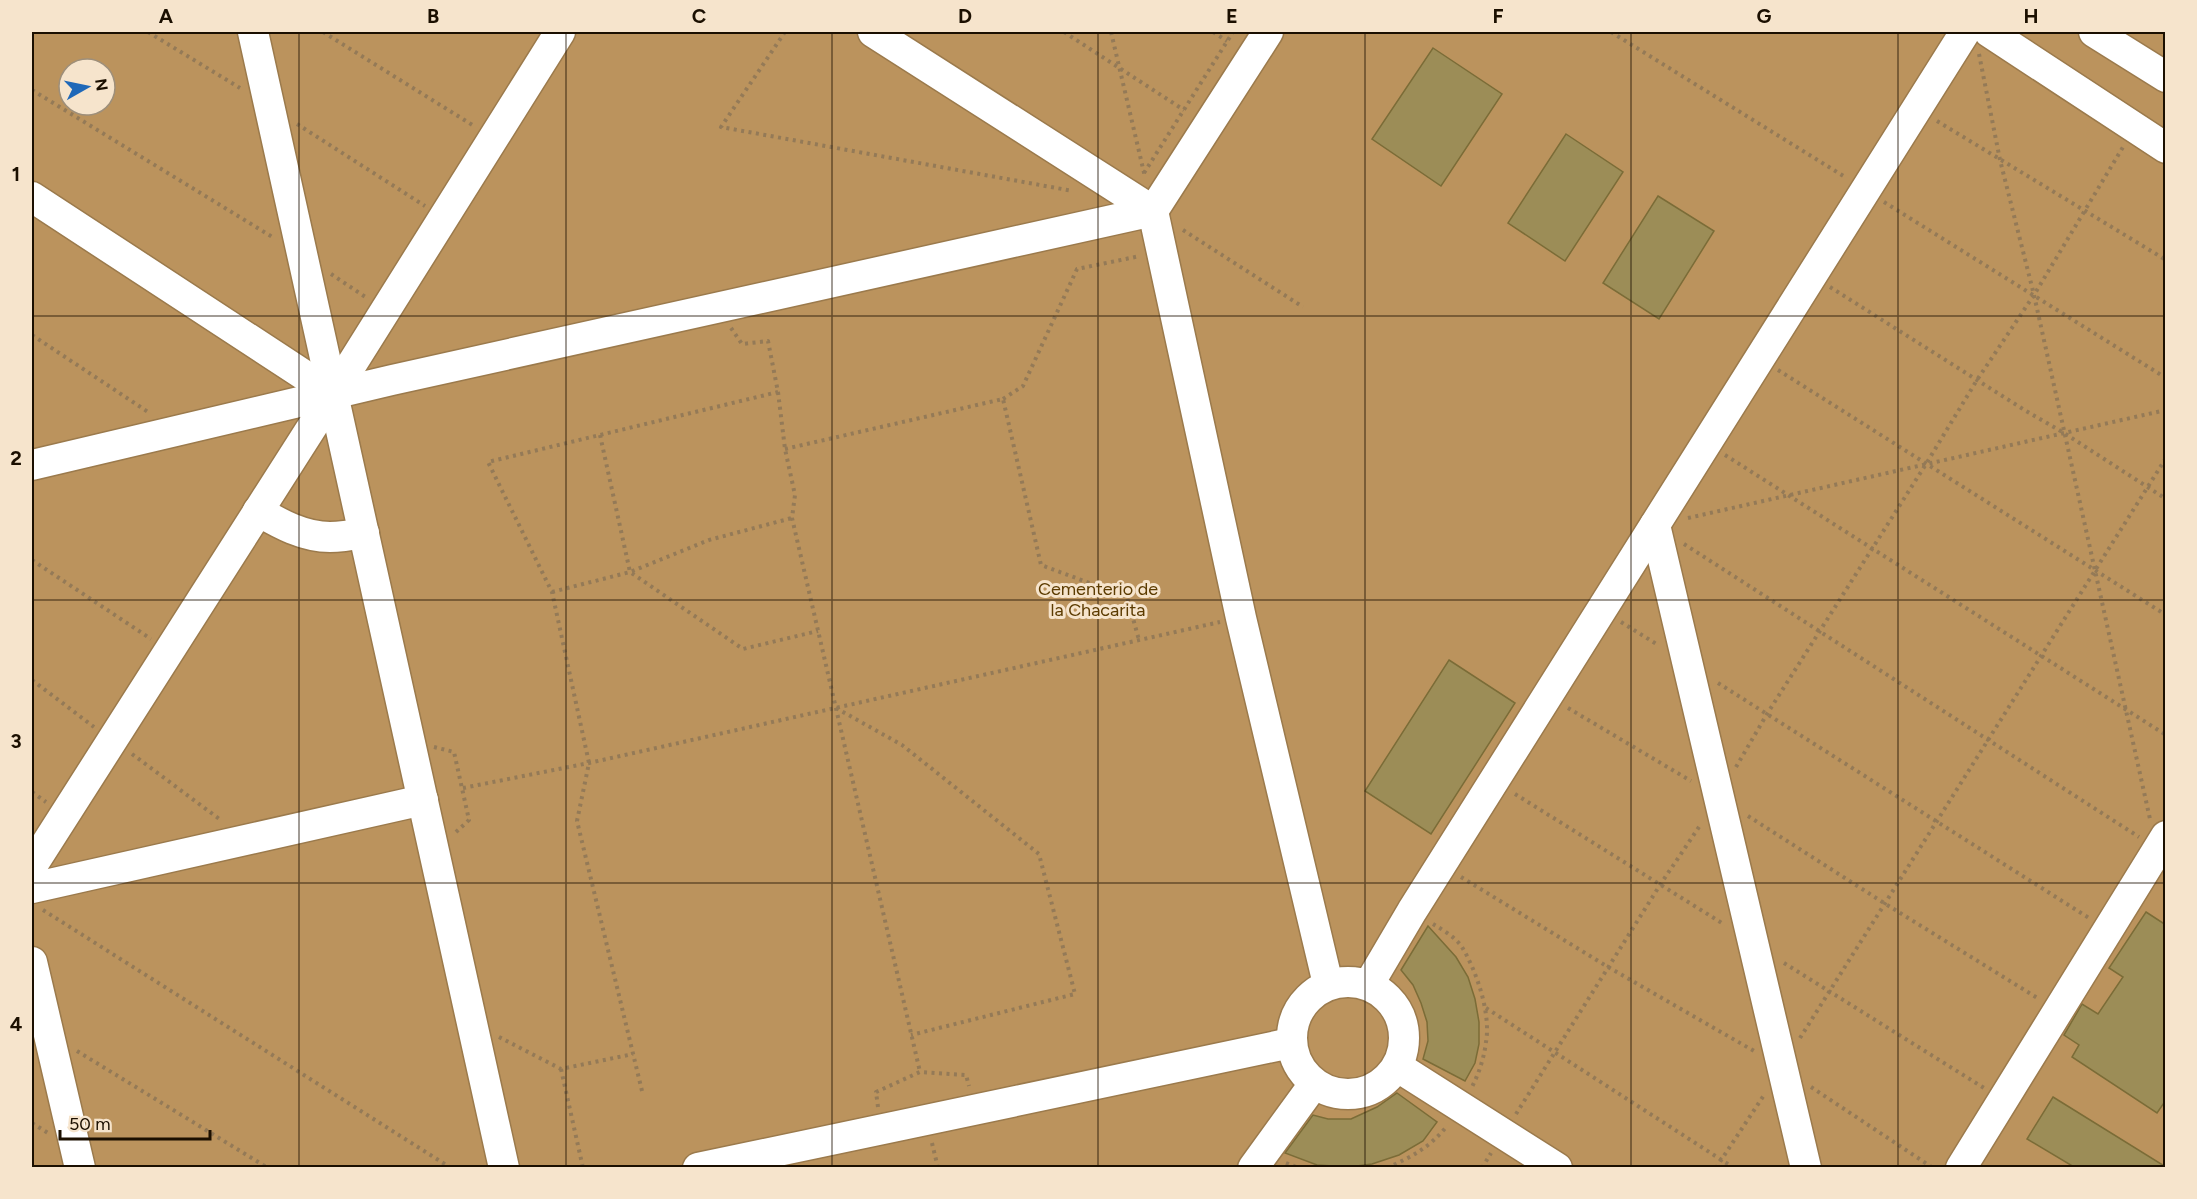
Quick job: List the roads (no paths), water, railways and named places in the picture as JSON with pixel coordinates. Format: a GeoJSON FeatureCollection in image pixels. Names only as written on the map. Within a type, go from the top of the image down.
{"type":"FeatureCollection","features":[{"type":"Feature","properties":{"kind":"lane"},"geometry":{"type":"LineString","coordinates":[[253,32],[504,1167]]}},
{"type":"Feature","properties":{"kind":"lane"},"geometry":{"type":"LineString","coordinates":[[32,866],[560,32]]}},
{"type":"Feature","properties":{"kind":"lane"},"geometry":{"type":"LineString","coordinates":[[873,32],[1153,211],[1241,618],[1328,984]]}},
{"type":"Feature","properties":{"kind":"lane"},"geometry":{"type":"LineString","coordinates":[[32,465],[333,393],[1153,211],[1268,32]]}},
{"type":"Feature","properties":{"kind":"lane"},"geometry":{"type":"LineString","coordinates":[[2094,32],[2166,77]]}},
{"type":"Feature","properties":{"kind":"lane"},"geometry":{"type":"LineString","coordinates":[[1369,984],[1412,911],[1916,108],[1977,35],[2166,148]]}},
{"type":"Feature","properties":{"kind":"lane"},"geometry":{"type":"LineString","coordinates":[[32,197],[333,393]]}},
{"type":"Feature","properties":{"kind":"lane"},"geometry":{"type":"LineString","coordinates":[[258,511],[283,525],[306,534],[331,537],[364,533]]}},
{"type":"Feature","properties":{"kind":"lane"},"geometry":{"type":"LineString","coordinates":[[1655,525],[1806,1167]]}},
{"type":"Feature","properties":{"kind":"lane"},"geometry":{"type":"LineString","coordinates":[[37,898],[247,840],[423,800]]}},
{"type":"Feature","properties":{"kind":"lane"},"geometry":{"type":"LineString","coordinates":[[1961,1167],[2161,842]]}},
{"type":"Feature","properties":{"kind":"lane"},"geometry":{"type":"LineString","coordinates":[[32,962],[80,1167]]}},
{"type":"Feature","properties":{"kind":"lane"},"geometry":{"type":"LineString","coordinates":[[1348,980],[1369,984],[1395,1004],[1406,1035],[1398,1067],[1375,1089],[1344,1095],[1314,1084],[1298,1066],[1291,1042],[1300,1007],[1328,984],[1348,980]]}},
{"type":"Feature","properties":{"kind":"lane"},"geometry":{"type":"LineString","coordinates":[[698,1167],[1291,1042]]}},
{"type":"Feature","properties":{"kind":"lane"},"geometry":{"type":"LineString","coordinates":[[1398,1067],[1557,1167]]}},
{"type":"Feature","properties":{"kind":"lane"},"geometry":{"type":"LineString","coordinates":[[1253,1167],[1314,1084]]}},
{"type":"Feature","properties":{"kind":"park label","name":"Cementerio de la Chacarita"},"geometry":{"type":"Point","coordinates":[1098,599]}}]}
